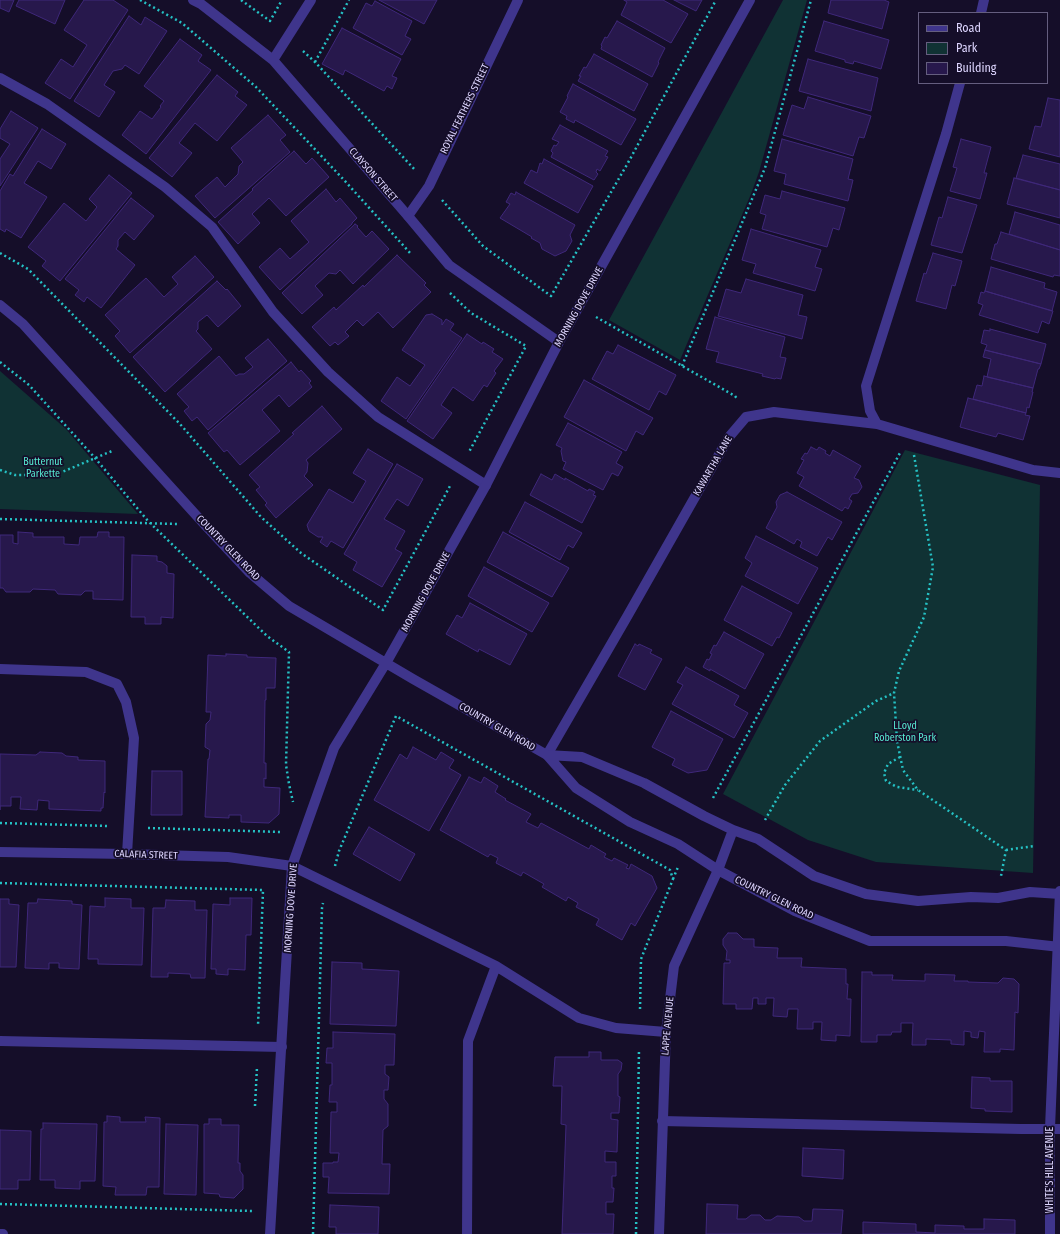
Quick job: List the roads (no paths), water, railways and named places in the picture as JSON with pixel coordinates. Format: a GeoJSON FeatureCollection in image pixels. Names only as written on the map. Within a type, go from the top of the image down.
{"type":"FeatureCollection","features":[{"type":"Feature","properties":{"kind":"street","name":"CLAYSON STREET"},"geometry":{"type":"LineString","coordinates":[[193,0],[201,4],[273,60],[449,265],[559,342]]}},
{"type":"Feature","properties":{"kind":"street"},"geometry":{"type":"LineString","coordinates":[[273,60],[311,0]]}},
{"type":"Feature","properties":{"kind":"street","name":"ROYAL FEATHERS STREET"},"geometry":{"type":"LineString","coordinates":[[408,216],[429,186],[518,0]]}},
{"type":"Feature","properties":{"kind":"street","name":"MORNING DOVE DRIVE"},"geometry":{"type":"LineString","coordinates":[[270,1234],[292,866],[334,748],[386,663],[486,485],[578,307],[750,0]]}},
{"type":"Feature","properties":{"kind":"street"},"geometry":{"type":"LineString","coordinates":[[981,12],[984,0]]}},
{"type":"Feature","properties":{"kind":"street"},"geometry":{"type":"LineString","coordinates":[[0,78],[47,104],[165,187],[212,227],[273,312],[328,372],[378,416],[486,485]]}},
{"type":"Feature","properties":{"kind":"street"},"geometry":{"type":"LineString","coordinates":[[960,84],[946,134],[866,386],[870,411],[877,424],[910,435],[1033,470],[1060,473]]}},
{"type":"Feature","properties":{"kind":"street","name":"COUNTRY GLEN ROAD"},"geometry":{"type":"LineString","coordinates":[[0,305],[23,324],[250,573],[289,606],[547,755],[576,788],[630,822],[678,844],[718,870],[795,911],[870,941],[1006,941],[1059,947]]}},
{"type":"Feature","properties":{"kind":"street","name":"KAWARTHA LANE"},"geometry":{"type":"LineString","coordinates":[[547,755],[729,437],[746,417],[774,412],[877,424]]}},
{"type":"Feature","properties":{"kind":"street"},"geometry":{"type":"LineString","coordinates":[[0,669],[86,672],[117,684],[126,702],[134,738],[127,854]]}},
{"type":"Feature","properties":{"kind":"street","name":"COUNTRY GLEN ROAD"},"geometry":{"type":"LineString","coordinates":[[547,755],[582,757],[644,783],[704,816],[733,830],[758,839],[814,876],[866,894],[918,901],[971,897],[998,898],[1030,892],[1060,894]]}},
{"type":"Feature","properties":{"kind":"street","name":"LAPPE AVENUE"},"geometry":{"type":"LineString","coordinates":[[659,1234],[666,1032],[674,966],[718,870],[733,830]]}},
{"type":"Feature","properties":{"kind":"street","name":"CALAFIA STREET"},"geometry":{"type":"LineString","coordinates":[[0,852],[228,857],[292,866],[496,966],[579,1018],[616,1028],[666,1032]]}},
{"type":"Feature","properties":{"kind":"street","name":"WHITE'S HILL AVENUE"},"geometry":{"type":"LineString","coordinates":[[1050,1234],[1055,1129],[1060,891]]}},
{"type":"Feature","properties":{"kind":"street"},"geometry":{"type":"LineString","coordinates":[[467,1234],[468,1041],[496,966]]}},
{"type":"Feature","properties":{"kind":"street"},"geometry":{"type":"LineString","coordinates":[[0,1042],[282,1047]]}},
{"type":"Feature","properties":{"kind":"street"},"geometry":{"type":"LineString","coordinates":[[662,1121],[1055,1129]]}},
{"type":"Feature","properties":{"kind":"park label","name":"Butternut Parkette"},"geometry":{"type":"Point","coordinates":[43,468]}},
{"type":"Feature","properties":{"kind":"park label","name":"LLoyd Roberston Park"},"geometry":{"type":"Point","coordinates":[905,732]}}]}
